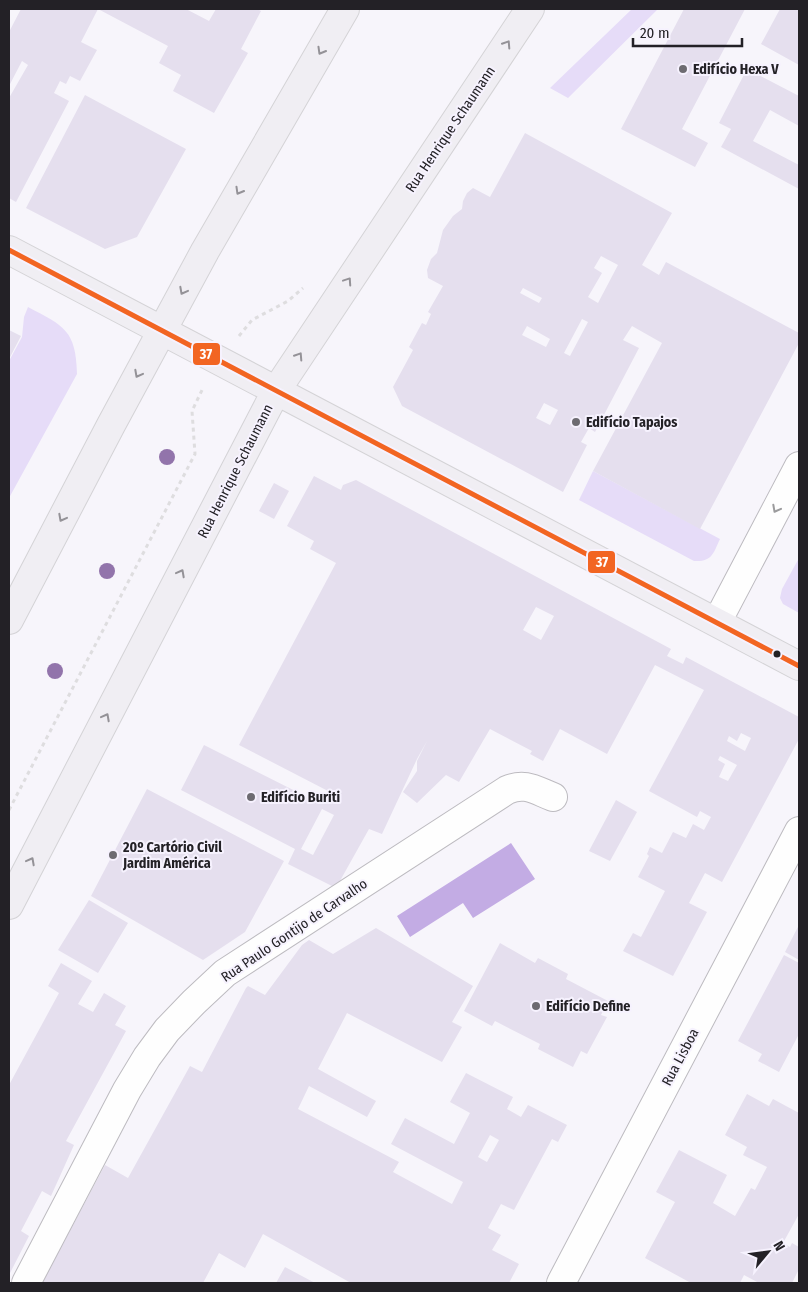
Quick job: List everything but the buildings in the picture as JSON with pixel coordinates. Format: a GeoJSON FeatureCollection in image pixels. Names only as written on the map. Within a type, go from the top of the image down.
{"type":"FeatureCollection","features":[{"type":"Feature","properties":{"kind":"main road"},"geometry":{"type":"LineString","coordinates":[[9,620],[209,243],[345,9]]}},
{"type":"Feature","properties":{"kind":"main road","name":"Rua Henrique Schaumann"},"geometry":{"type":"LineString","coordinates":[[9,905],[276,390],[530,9]]}},
{"type":"Feature","properties":{"kind":"main road"},"geometry":{"type":"LineString","coordinates":[[9,250],[799,666]]}},
{"type":"Feature","properties":{"kind":"street"},"geometry":{"type":"LineString","coordinates":[[717,622],[799,466]]}},
{"type":"Feature","properties":{"kind":"street","name":"Rua Paulo Gontijo de Carvalho"},"geometry":{"type":"LineString","coordinates":[[26,1283],[127,1090],[167,1030],[194,1002],[225,974],[507,790],[517,786],[528,786],[553,797]]}},
{"type":"Feature","properties":{"kind":"street","name":"Rua Lisboa"},"geometry":{"type":"LineString","coordinates":[[560,1283],[799,831]]}},
{"type":"Feature","properties":{"kind":"shaded area"},"geometry":{"type":"Polygon","coordinates":[[[632,9],[658,9],[568,98],[550,88],[632,9]]]}},
{"type":"Feature","properties":{"kind":"shaded area"},"geometry":{"type":"Polygon","coordinates":[[[28,307],[51,319],[66,331],[71,338],[74,348],[77,374],[9,498],[9,361],[22,337],[24,317],[28,307]]]}},
{"type":"Feature","properties":{"kind":"shaded area"},"geometry":{"type":"Polygon","coordinates":[[[593,471],[720,539],[711,556],[705,560],[694,561],[579,500],[593,471]]]}},
{"type":"Feature","properties":{"kind":"shaded area"},"geometry":{"type":"Polygon","coordinates":[[[799,558],[799,613],[783,604],[780,598],[782,589],[799,558]]]}},
{"type":"Feature","properties":{"kind":"shaded area"},"geometry":{"type":"Polygon","coordinates":[[[511,843],[535,879],[473,918],[463,903],[410,937],[397,916],[511,843]]]}},
{"type":"Feature","properties":{"kind":"transit line","name":"37"},"geometry":{"type":"LineString","coordinates":[[9,250],[799,666]]}},
{"type":"Feature","properties":{"kind":"place","name":"Edifício Hexa V"},"geometry":{"type":"Point","coordinates":[683,69]}},
{"type":"Feature","properties":{"kind":"place","name":"Edifício Tapajos"},"geometry":{"type":"Point","coordinates":[576,422]}},
{"type":"Feature","properties":{"kind":"place","name":"Edifício Buriti"},"geometry":{"type":"Point","coordinates":[251,797]}},
{"type":"Feature","properties":{"kind":"place","name":"20º Cartório Civil Jardim América"},"geometry":{"type":"Point","coordinates":[113,855]}},
{"type":"Feature","properties":{"kind":"place","name":"Edifício Define"},"geometry":{"type":"Point","coordinates":[536,1006]}}]}
